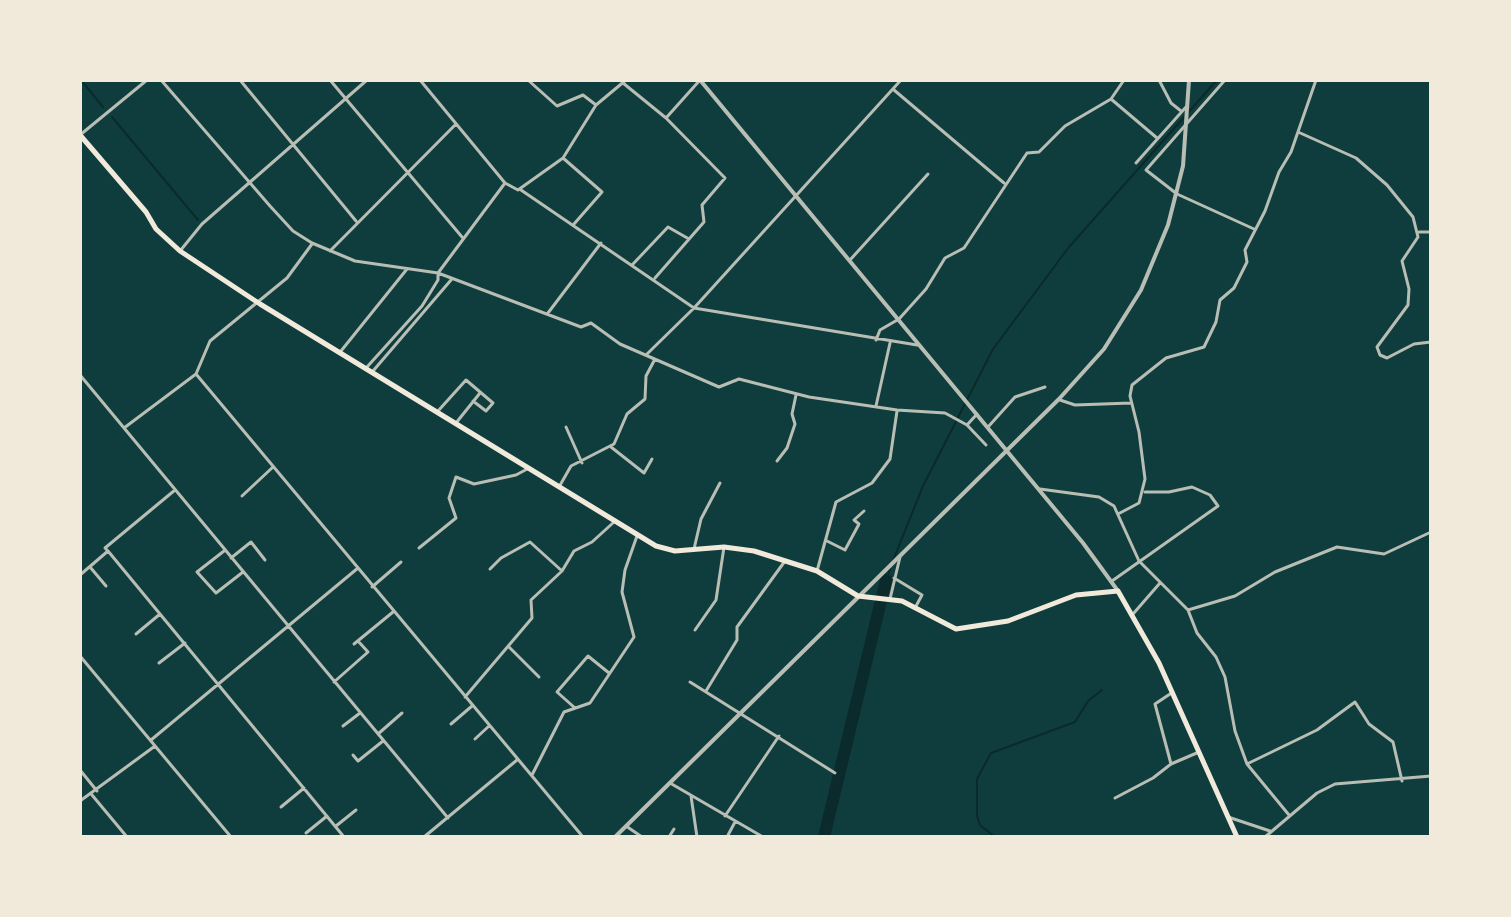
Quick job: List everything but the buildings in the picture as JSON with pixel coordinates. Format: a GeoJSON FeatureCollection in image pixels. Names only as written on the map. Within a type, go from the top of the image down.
{"type":"FeatureCollection","features":[{"type":"Feature","properties":{"kind":"main road"},"geometry":{"type":"LineString","coordinates":[[80,135],[146,212],[156,229],[180,251],[260,304],[341,351],[637,536],[665,550],[724,547],[785,561],[817,571],[858,596],[915,608],[951,628],[962,629],[1015,619],[1076,595],[1118,591],[1173,692],[1237,837]]}},
{"type":"Feature","properties":{"kind":"street"},"geometry":{"type":"LineString","coordinates":[[80,135],[147,80]]}},
{"type":"Feature","properties":{"kind":"street"},"geometry":{"type":"LineString","coordinates":[[161,80],[293,231],[330,251],[355,261],[438,273],[581,327],[591,323],[620,344],[719,387],[739,379],[796,394],[897,410],[923,409],[954,416],[986,445]]}},
{"type":"Feature","properties":{"kind":"street"},"geometry":{"type":"LineString","coordinates":[[240,80],[356,221]]}},
{"type":"Feature","properties":{"kind":"street"},"geometry":{"type":"LineString","coordinates":[[330,80],[462,237]]}},
{"type":"Feature","properties":{"kind":"street"},"geometry":{"type":"LineString","coordinates":[[180,251],[202,224],[367,80]]}},
{"type":"Feature","properties":{"kind":"street"},"geometry":{"type":"LineString","coordinates":[[420,80],[505,183],[574,224],[694,308],[890,343],[920,345]]}},
{"type":"Feature","properties":{"kind":"street"},"geometry":{"type":"LineString","coordinates":[[528,80],[557,106],[583,95],[596,105]]}},
{"type":"Feature","properties":{"kind":"street"},"geometry":{"type":"LineString","coordinates":[[666,118],[700,80],[988,427],[1118,591]]}},
{"type":"Feature","properties":{"kind":"street"},"geometry":{"type":"LineString","coordinates":[[646,355],[796,198],[901,80]]}},
{"type":"Feature","properties":{"kind":"street"},"geometry":{"type":"LineString","coordinates":[[876,340],[880,330],[899,319],[926,289],[945,258],[964,248],[1027,153],[1039,152],[1065,126],[1111,99],[1124,80]]}},
{"type":"Feature","properties":{"kind":"street"},"geometry":{"type":"LineString","coordinates":[[1159,80],[1171,103],[1181,111]]}},
{"type":"Feature","properties":{"kind":"street"},"geometry":{"type":"LineString","coordinates":[[615,837],[1059,399],[1104,349],[1129,313],[1157,256],[1177,194],[1188,122],[1189,80]]}},
{"type":"Feature","properties":{"kind":"street"},"geometry":{"type":"LineString","coordinates":[[1225,80],[1146,170],[1177,194],[1254,229]]}},
{"type":"Feature","properties":{"kind":"street"},"geometry":{"type":"LineString","coordinates":[[1118,514],[1136,506],[1143,492],[1144,460],[1131,403],[1132,385],[1143,373],[1172,355],[1197,352],[1204,347],[1216,322],[1220,300],[1234,288],[1247,262],[1245,250],[1265,211],[1270,191],[1291,152],[1316,80]]}},
{"type":"Feature","properties":{"kind":"street"},"geometry":{"type":"LineString","coordinates":[[521,190],[563,158],[596,105],[624,81],[666,118],[725,178],[702,205],[704,222],[654,279]]}},
{"type":"Feature","properties":{"kind":"street"},"geometry":{"type":"LineString","coordinates":[[894,90],[1005,184]]}},
{"type":"Feature","properties":{"kind":"street"},"geometry":{"type":"LineString","coordinates":[[1111,99],[1157,139]]}},
{"type":"Feature","properties":{"kind":"street"},"geometry":{"type":"LineString","coordinates":[[1136,163],[1188,106]]}},
{"type":"Feature","properties":{"kind":"street"},"geometry":{"type":"LineString","coordinates":[[330,251],[356,221],[456,124]]}},
{"type":"Feature","properties":{"kind":"street"},"geometry":{"type":"LineString","coordinates":[[1298,132],[1356,158],[1387,185],[1413,217],[1419,232]]}},
{"type":"Feature","properties":{"kind":"street"},"geometry":{"type":"LineString","coordinates":[[563,158],[602,192],[574,224]]}},
{"type":"Feature","properties":{"kind":"street"},"geometry":{"type":"LineString","coordinates":[[849,261],[928,174]]}},
{"type":"Feature","properties":{"kind":"street"},"geometry":{"type":"LineString","coordinates":[[370,369],[422,306],[438,280],[438,273],[462,237],[505,183]]}},
{"type":"Feature","properties":{"kind":"street"},"geometry":{"type":"LineString","coordinates":[[633,264],[668,227],[689,239]]}},
{"type":"Feature","properties":{"kind":"street"},"geometry":{"type":"LineString","coordinates":[[1419,232],[1431,232]]}},
{"type":"Feature","properties":{"kind":"street"},"geometry":{"type":"LineString","coordinates":[[1419,232],[1402,261],[1409,289],[1408,305],[1377,347],[1380,355],[1387,358],[1414,344],[1431,342]]}},
{"type":"Feature","properties":{"kind":"street"},"geometry":{"type":"LineString","coordinates":[[124,428],[196,374],[210,341],[260,304],[296,269],[312,243]]}},
{"type":"Feature","properties":{"kind":"street"},"geometry":{"type":"LineString","coordinates":[[548,313],[601,243]]}},
{"type":"Feature","properties":{"kind":"street"},"geometry":{"type":"LineString","coordinates":[[341,351],[407,269]]}},
{"type":"Feature","properties":{"kind":"street"},"geometry":{"type":"LineString","coordinates":[[370,369],[452,278]]}},
{"type":"Feature","properties":{"kind":"street"},"geometry":{"type":"LineString","coordinates":[[876,406],[890,343]]}},
{"type":"Feature","properties":{"kind":"street"},"geometry":{"type":"LineString","coordinates":[[559,487],[569,469],[611,447],[627,414],[645,399],[646,376],[655,359]]}},
{"type":"Feature","properties":{"kind":"street"},"geometry":{"type":"LineString","coordinates":[[196,374],[583,837]]}},
{"type":"Feature","properties":{"kind":"street"},"geometry":{"type":"LineString","coordinates":[[80,375],[448,818]]}},
{"type":"Feature","properties":{"kind":"street"},"geometry":{"type":"LineString","coordinates":[[438,411],[466,380],[493,403],[486,411],[473,401]]}},
{"type":"Feature","properties":{"kind":"street"},"geometry":{"type":"LineString","coordinates":[[988,427],[1015,397],[1045,387]]}},
{"type":"Feature","properties":{"kind":"street"},"geometry":{"type":"LineString","coordinates":[[456,423],[480,393]]}},
{"type":"Feature","properties":{"kind":"street"},"geometry":{"type":"LineString","coordinates":[[777,461],[787,448],[795,424],[792,414],[796,394]]}},
{"type":"Feature","properties":{"kind":"street"},"geometry":{"type":"LineString","coordinates":[[1059,399],[1075,405],[1131,403]]}},
{"type":"Feature","properties":{"kind":"street"},"geometry":{"type":"LineString","coordinates":[[817,571],[836,502],[872,483],[890,459],[897,410]]}},
{"type":"Feature","properties":{"kind":"street"},"geometry":{"type":"LineString","coordinates":[[967,425],[977,414]]}},
{"type":"Feature","properties":{"kind":"street"},"geometry":{"type":"LineString","coordinates":[[566,427],[582,463]]}},
{"type":"Feature","properties":{"kind":"street"},"geometry":{"type":"LineString","coordinates":[[611,447],[644,473],[652,459]]}},
{"type":"Feature","properties":{"kind":"street"},"geometry":{"type":"LineString","coordinates":[[242,496],[273,467]]}},
{"type":"Feature","properties":{"kind":"street"},"geometry":{"type":"LineString","coordinates":[[419,548],[456,518],[449,498],[456,477],[477,483],[516,475],[529,468]]}},
{"type":"Feature","properties":{"kind":"street"},"geometry":{"type":"LineString","coordinates":[[694,549],[701,519],[720,483]]}},
{"type":"Feature","properties":{"kind":"street"},"geometry":{"type":"LineString","coordinates":[[1112,581],[1218,506],[1210,495],[1192,487],[1169,492],[1143,492]]}},
{"type":"Feature","properties":{"kind":"street"},"geometry":{"type":"LineString","coordinates":[[1037,488],[1099,497],[1111,502],[1139,561],[1188,610],[1197,633],[1222,668],[1235,731],[1247,764],[1289,815]]}},
{"type":"Feature","properties":{"kind":"street"},"geometry":{"type":"LineString","coordinates":[[175,490],[105,548],[344,837]]}},
{"type":"Feature","properties":{"kind":"street"},"geometry":{"type":"LineString","coordinates":[[827,541],[845,550],[859,524],[854,520],[864,511]]}},
{"type":"Feature","properties":{"kind":"street"},"geometry":{"type":"LineString","coordinates":[[465,697],[532,618],[531,600],[562,571],[574,551],[592,542],[614,522]]}},
{"type":"Feature","properties":{"kind":"street"},"geometry":{"type":"LineString","coordinates":[[1188,610],[1235,596],[1275,572],[1337,547],[1384,554],[1431,532]]}},
{"type":"Feature","properties":{"kind":"street"},"geometry":{"type":"LineString","coordinates":[[532,775],[564,712],[590,703],[634,637],[622,592],[625,570],[637,536]]}},
{"type":"Feature","properties":{"kind":"street"},"geometry":{"type":"LineString","coordinates":[[231,558],[251,542],[265,560]]}},
{"type":"Feature","properties":{"kind":"street"},"geometry":{"type":"LineString","coordinates":[[490,569],[501,558],[530,542],[562,571]]}},
{"type":"Feature","properties":{"kind":"street"},"geometry":{"type":"LineString","coordinates":[[695,630],[716,600],[724,547]]}},
{"type":"Feature","properties":{"kind":"street"},"geometry":{"type":"LineString","coordinates":[[224,550],[197,572],[216,593],[243,572]]}},
{"type":"Feature","properties":{"kind":"street"},"geometry":{"type":"LineString","coordinates":[[80,575],[108,551]]}},
{"type":"Feature","properties":{"kind":"street"},"geometry":{"type":"LineString","coordinates":[[888,600],[900,554]]}},
{"type":"Feature","properties":{"kind":"street"},"geometry":{"type":"LineString","coordinates":[[706,691],[737,640],[737,627],[785,561]]}},
{"type":"Feature","properties":{"kind":"street"},"geometry":{"type":"LineString","coordinates":[[372,587],[401,562]]}},
{"type":"Feature","properties":{"kind":"street"},"geometry":{"type":"LineString","coordinates":[[90,567],[106,586]]}},
{"type":"Feature","properties":{"kind":"street"},"geometry":{"type":"LineString","coordinates":[[151,740],[358,568]]}},
{"type":"Feature","properties":{"kind":"street"},"geometry":{"type":"LineString","coordinates":[[894,578],[922,595],[915,608]]}},
{"type":"Feature","properties":{"kind":"street"},"geometry":{"type":"LineString","coordinates":[[1133,614],[1160,583]]}},
{"type":"Feature","properties":{"kind":"street"},"geometry":{"type":"LineString","coordinates":[[334,682],[368,652],[356,643],[393,612]]}},
{"type":"Feature","properties":{"kind":"street"},"geometry":{"type":"LineString","coordinates":[[136,634],[160,614]]}},
{"type":"Feature","properties":{"kind":"street"},"geometry":{"type":"LineString","coordinates":[[159,663],[185,643]]}},
{"type":"Feature","properties":{"kind":"street"},"geometry":{"type":"LineString","coordinates":[[509,647],[539,677]]}},
{"type":"Feature","properties":{"kind":"street"},"geometry":{"type":"LineString","coordinates":[[80,656],[231,837]]}},
{"type":"Feature","properties":{"kind":"street"},"geometry":{"type":"LineString","coordinates":[[575,708],[557,692],[588,656],[609,673]]}},
{"type":"Feature","properties":{"kind":"street"},"geometry":{"type":"LineString","coordinates":[[690,682],[835,773]]}},
{"type":"Feature","properties":{"kind":"street"},"geometry":{"type":"LineString","coordinates":[[1171,764],[1155,704],[1173,692]]}},
{"type":"Feature","properties":{"kind":"street"},"geometry":{"type":"LineString","coordinates":[[1247,764],[1317,730],[1355,702],[1369,724],[1393,742],[1402,781]]}},
{"type":"Feature","properties":{"kind":"street"},"geometry":{"type":"LineString","coordinates":[[451,724],[472,706]]}},
{"type":"Feature","properties":{"kind":"street"},"geometry":{"type":"LineString","coordinates":[[343,726],[360,713]]}},
{"type":"Feature","properties":{"kind":"street"},"geometry":{"type":"LineString","coordinates":[[378,734],[402,713]]}},
{"type":"Feature","properties":{"kind":"street"},"geometry":{"type":"LineString","coordinates":[[475,739],[489,726]]}},
{"type":"Feature","properties":{"kind":"street"},"geometry":{"type":"LineString","coordinates":[[725,816],[779,736]]}},
{"type":"Feature","properties":{"kind":"street"},"geometry":{"type":"LineString","coordinates":[[358,761],[383,741]]}},
{"type":"Feature","properties":{"kind":"street"},"geometry":{"type":"LineString","coordinates":[[80,801],[155,746]]}},
{"type":"Feature","properties":{"kind":"street"},"geometry":{"type":"LineString","coordinates":[[1115,798],[1153,778],[1171,764],[1199,752]]}},
{"type":"Feature","properties":{"kind":"street"},"geometry":{"type":"LineString","coordinates":[[353,755],[362,767]]}},
{"type":"Feature","properties":{"kind":"street"},"geometry":{"type":"LineString","coordinates":[[424,837],[517,760]]}},
{"type":"Feature","properties":{"kind":"street"},"geometry":{"type":"LineString","coordinates":[[80,770],[97,791]]}},
{"type":"Feature","properties":{"kind":"street"},"geometry":{"type":"LineString","coordinates":[[1265,837],[1317,793],[1344,781],[1402,781],[1431,776]]}},
{"type":"Feature","properties":{"kind":"street"},"geometry":{"type":"LineString","coordinates":[[670,783],[763,837]]}},
{"type":"Feature","properties":{"kind":"street"},"geometry":{"type":"LineString","coordinates":[[281,807],[304,788]]}},
{"type":"Feature","properties":{"kind":"street"},"geometry":{"type":"LineString","coordinates":[[92,795],[127,837]]}},
{"type":"Feature","properties":{"kind":"street"},"geometry":{"type":"LineString","coordinates":[[691,796],[697,837]]}},
{"type":"Feature","properties":{"kind":"street"},"geometry":{"type":"LineString","coordinates":[[336,826],[356,810]]}},
{"type":"Feature","properties":{"kind":"street"},"geometry":{"type":"LineString","coordinates":[[306,833],[327,816]]}},
{"type":"Feature","properties":{"kind":"street"},"geometry":{"type":"LineString","coordinates":[[1228,817],[1271,831]]}},
{"type":"Feature","properties":{"kind":"street"},"geometry":{"type":"LineString","coordinates":[[727,837],[735,822]]}},
{"type":"Feature","properties":{"kind":"street"},"geometry":{"type":"LineString","coordinates":[[626,826],[642,837]]}},
{"type":"Feature","properties":{"kind":"street"},"geometry":{"type":"LineString","coordinates":[[669,837],[674,829]]}},
{"type":"Feature","properties":{"kind":"waterway"},"geometry":{"type":"LineString","coordinates":[[81,80],[103,107]]}},
{"type":"Feature","properties":{"kind":"waterway"},"geometry":{"type":"LineString","coordinates":[[892,563],[923,486],[993,349],[1069,247],[1217,80]]}},
{"type":"Feature","properties":{"kind":"waterway"},"geometry":{"type":"LineString","coordinates":[[112,117],[198,220]]}},
{"type":"Feature","properties":{"kind":"waterway"},"geometry":{"type":"LineString","coordinates":[[886,580],[890,569]]}},
{"type":"Feature","properties":{"kind":"waterway"},"geometry":{"type":"LineString","coordinates":[[824,837],[886,580]]}},
{"type":"Feature","properties":{"kind":"waterway"},"geometry":{"type":"LineString","coordinates":[[995,837],[980,825],[977,816],[977,779],[991,753],[1075,722],[1088,701],[1102,690]]}}]}
